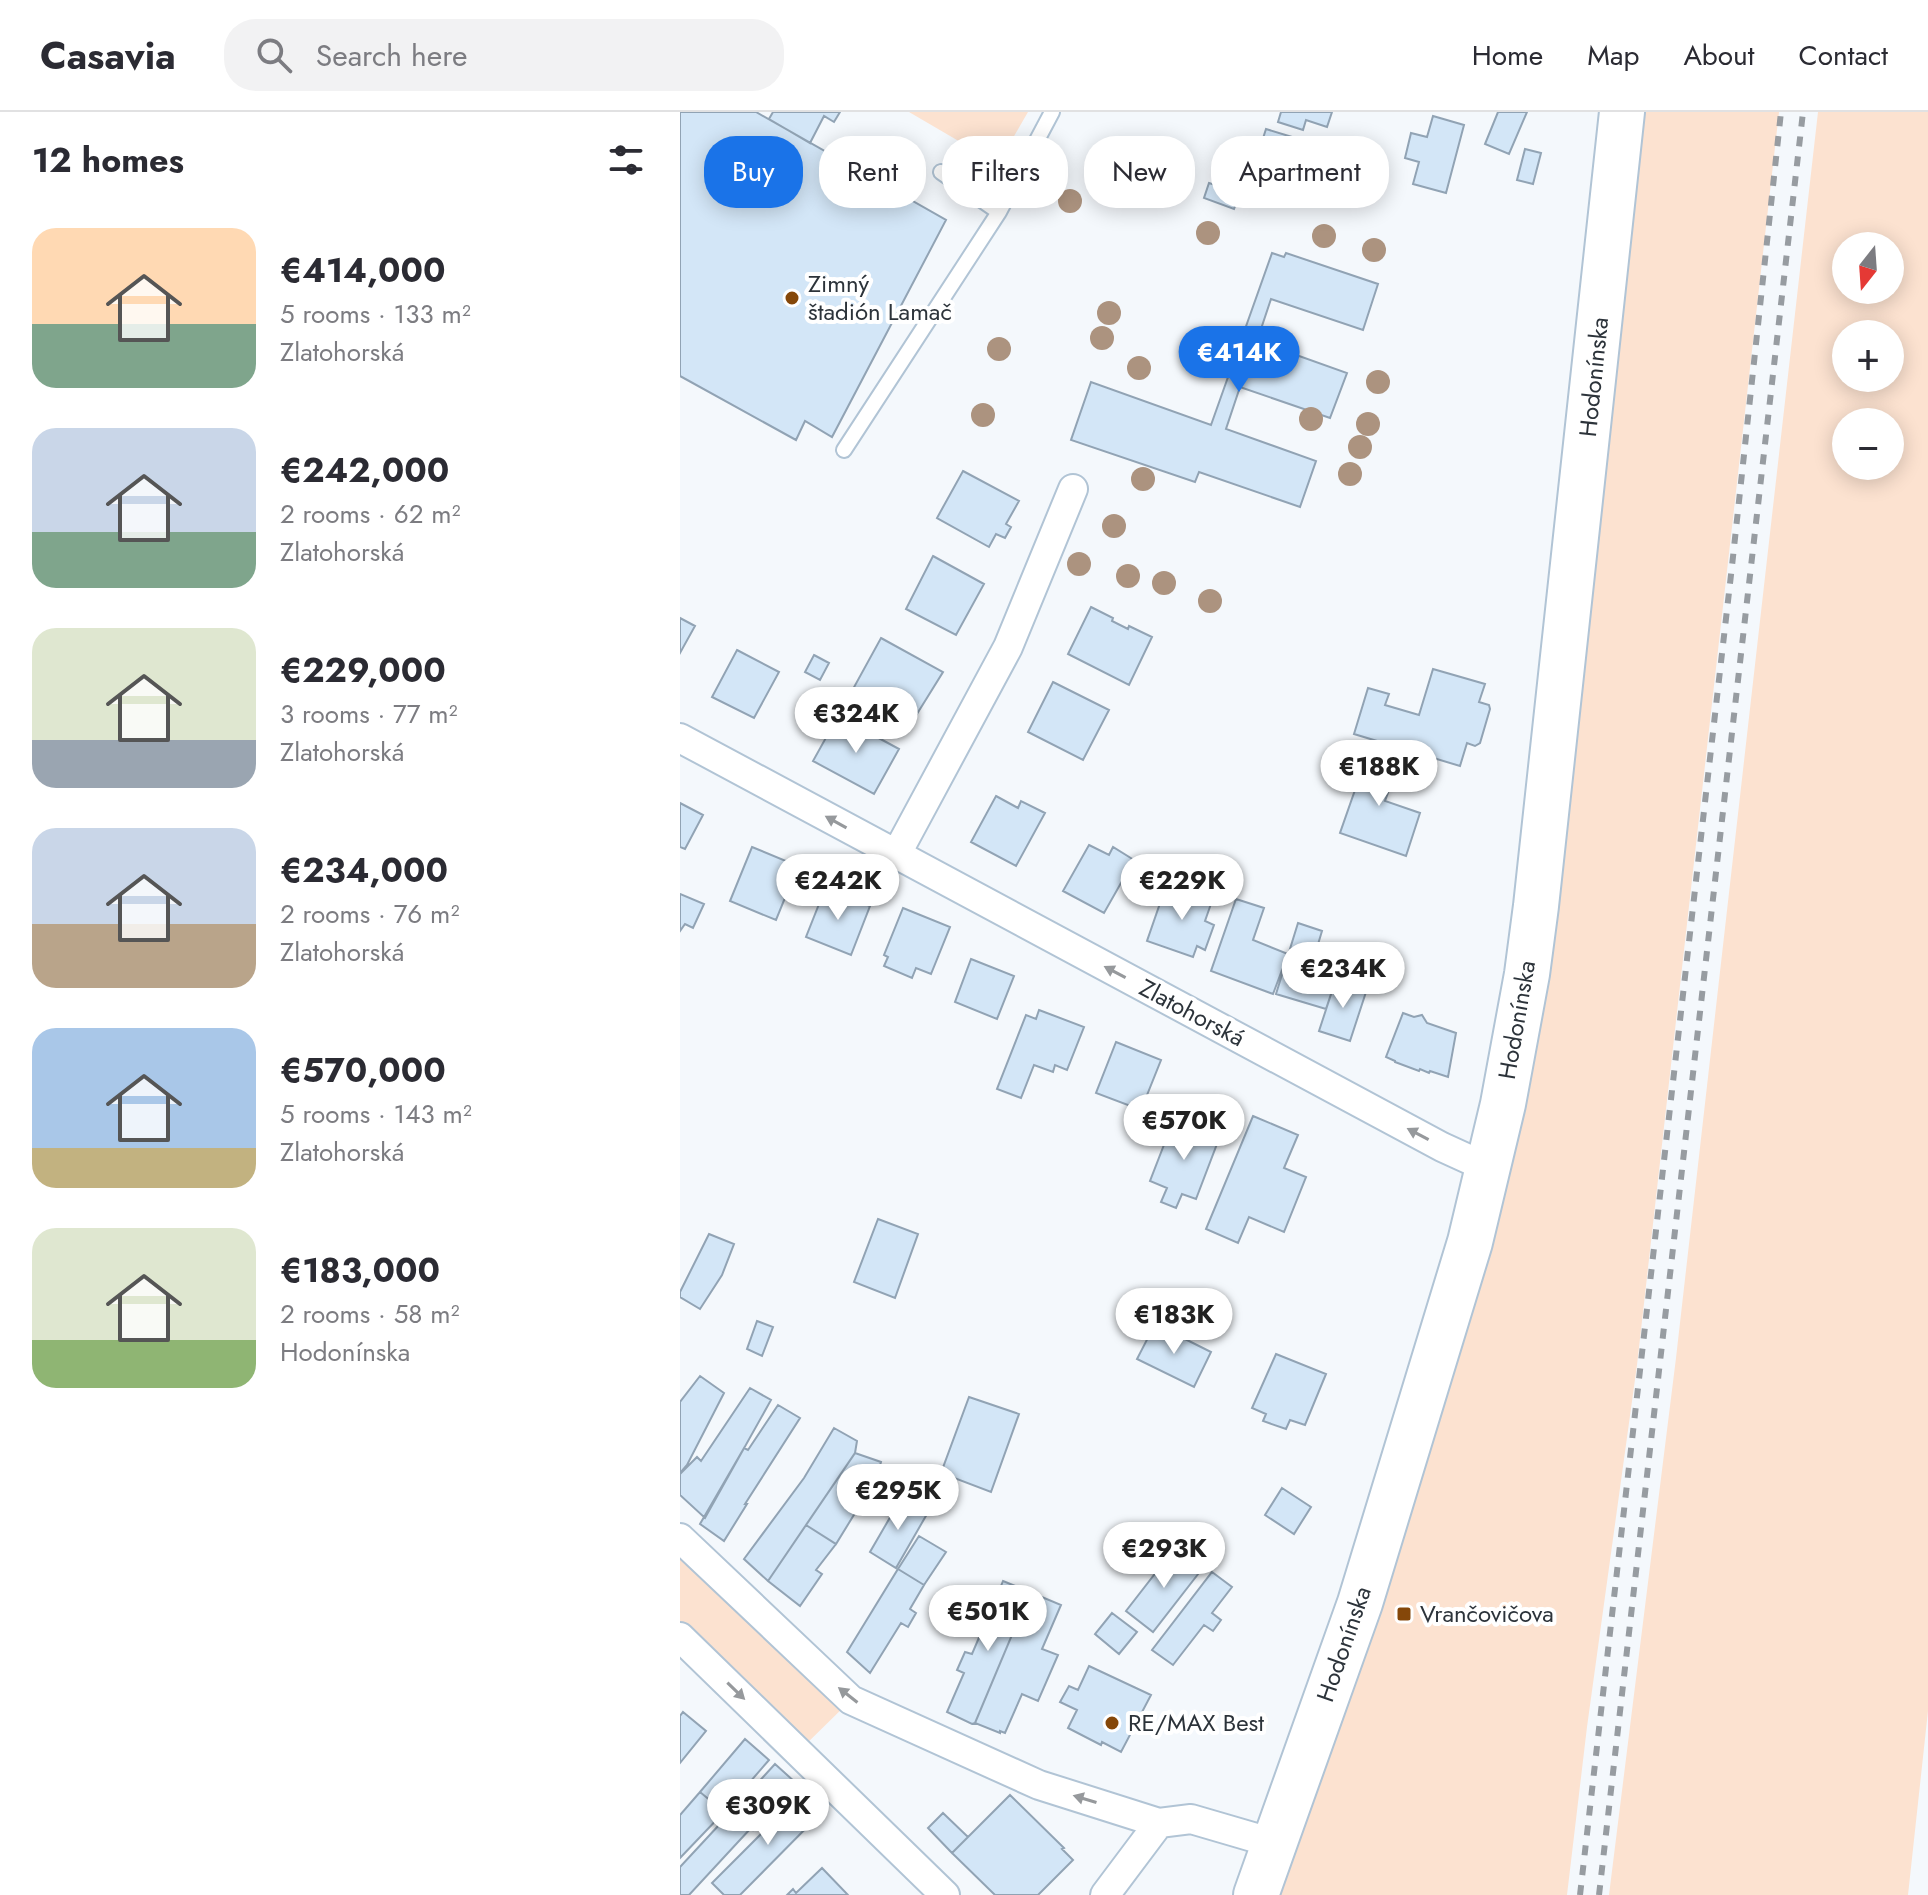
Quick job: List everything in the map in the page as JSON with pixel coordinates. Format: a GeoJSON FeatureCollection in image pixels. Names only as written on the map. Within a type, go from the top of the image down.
{"type":"FeatureCollection","features":[{"type":"Feature","properties":{"kind":"main road","name":"Hodonínska"},"geometry":{"type":"LineString","coordinates":[[1256,1895],[1360,1603],[1450,1312],[1503,1104],[1536,906],[1622,112]]}},
{"type":"Feature","properties":{"kind":"street"},"geometry":{"type":"LineString","coordinates":[[896,855],[1008,647],[1073,489]]}},
{"type":"Feature","properties":{"kind":"street","name":"Zlatohorská"},"geometry":{"type":"LineString","coordinates":[[680,738],[1428,1139],[1488,1168]]}},
{"type":"Feature","properties":{"kind":"street"},"geometry":{"type":"LineString","coordinates":[[680,1538],[851,1700],[1039,1785],[1159,1823],[1191,1819],[1273,1843]]}},
{"type":"Feature","properties":{"kind":"street"},"geometry":{"type":"LineString","coordinates":[[680,1637],[934,1891]]}},
{"type":"Feature","properties":{"kind":"street"},"geometry":{"type":"LineString","coordinates":[[1105,1895],[1159,1823]]}},
{"type":"Feature","properties":{"kind":"lane"},"geometry":{"type":"LineString","coordinates":[[844,450],[999,212],[1052,112]]}},
{"type":"Feature","properties":{"kind":"lane"},"geometry":{"type":"LineString","coordinates":[[941,172],[999,212]]}},
{"type":"Feature","properties":{"kind":"shaded area"},"geometry":{"type":"Polygon","coordinates":[[[909,112],[1028,112],[1014,136],[950,136],[909,112]]]}},
{"type":"Feature","properties":{"kind":"shaded area"},"geometry":{"type":"Polygon","coordinates":[[[1622,112],[1779,112],[1637,1365],[1567,1895],[1256,1895],[1470,1243],[1622,112]]]}},
{"type":"Feature","properties":{"kind":"shaded area"},"geometry":{"type":"Polygon","coordinates":[[[1818,112],[1928,112],[1928,1711],[1908,1895],[1609,1895],[1676,1358],[1818,112]]]}},
{"type":"Feature","properties":{"kind":"shaded area"},"geometry":{"type":"Polygon","coordinates":[[[680,1538],[851,1700],[799,1751],[680,1637],[680,1538]]]}},
{"type":"Feature","properties":{"kind":"building","name":"Zimný štadión Lamač"},"geometry":{"type":"Polygon","coordinates":[[[680,112],[756,112],[798,136],[704,136],[704,208],[803,208],[803,139],[819,148],[819,208],[925,208],[946,220],[832,437],[805,421],[796,440],[680,376],[680,112]]]}},
{"type":"Feature","properties":{"kind":"building"},"geometry":{"type":"Polygon","coordinates":[[[773,112],[840,112],[834,122],[824,116],[810,143],[803,136],[769,119],[773,112]]]}},
{"type":"Feature","properties":{"kind":"building"},"geometry":{"type":"Polygon","coordinates":[[[1281,112],[1332,112],[1327,127],[1306,120],[1303,130],[1278,122],[1281,112]]]}},
{"type":"Feature","properties":{"kind":"building"},"geometry":{"type":"Polygon","coordinates":[[[1498,112],[1527,112],[1509,154],[1485,144],[1498,112]]]}},
{"type":"Feature","properties":{"kind":"building"},"geometry":{"type":"Polygon","coordinates":[[[1433,116],[1464,125],[1446,193],[1413,184],[1419,162],[1405,158],[1411,133],[1427,137],[1433,116]]]}},
{"type":"Feature","properties":{"kind":"building"},"geometry":{"type":"Polygon","coordinates":[[[1266,129],[1289,136],[1264,136],[1266,129]]]}},
{"type":"Feature","properties":{"kind":"building"},"geometry":{"type":"Polygon","coordinates":[[[1525,149],[1541,153],[1533,184],[1517,180],[1525,149]]]}},
{"type":"Feature","properties":{"kind":"building"},"geometry":{"type":"Polygon","coordinates":[[[1209,183],[1211,184],[1211,201],[1204,198],[1209,183]]]}},
{"type":"Feature","properties":{"kind":"building"},"geometry":{"type":"Polygon","coordinates":[[[1272,253],[1284,257],[1286,253],[1378,284],[1363,330],[1271,299],[1257,341],[1347,373],[1330,418],[1240,387],[1226,429],[1316,461],[1300,507],[1199,472],[1195,482],[1071,440],[1091,382],[1211,425],[1272,253]]]}},
{"type":"Feature","properties":{"kind":"building"},"geometry":{"type":"Polygon","coordinates":[[[963,471],[1019,501],[1006,524],[1011,527],[1005,538],[996,534],[989,547],[937,518],[963,471]]]}},
{"type":"Feature","properties":{"kind":"building"},"geometry":{"type":"Polygon","coordinates":[[[933,556],[984,584],[956,635],[906,609],[933,556]]]}},
{"type":"Feature","properties":{"kind":"building"},"geometry":{"type":"Polygon","coordinates":[[[1091,607],[1128,629],[1129,626],[1152,637],[1129,685],[1068,654],[1091,607]]]}},
{"type":"Feature","properties":{"kind":"building"},"geometry":{"type":"Polygon","coordinates":[[[680,618],[695,626],[680,653],[680,618]]]}},
{"type":"Feature","properties":{"kind":"building"},"geometry":{"type":"Polygon","coordinates":[[[881,638],[943,672],[912,722],[853,689],[881,638]]]}},
{"type":"Feature","properties":{"kind":"building"},"geometry":{"type":"Polygon","coordinates":[[[737,650],[779,672],[754,718],[712,697],[737,650]]]}},
{"type":"Feature","properties":{"kind":"building"},"geometry":{"type":"Polygon","coordinates":[[[814,655],[829,663],[820,680],[805,672],[814,655]]]}},
{"type":"Feature","properties":{"kind":"building"},"geometry":{"type":"Polygon","coordinates":[[[1433,669],[1485,684],[1479,702],[1489,705],[1490,709],[1480,743],[1475,746],[1467,743],[1460,766],[1354,734],[1368,688],[1389,694],[1385,705],[1419,715],[1433,669]]]}},
{"type":"Feature","properties":{"kind":"building"},"geometry":{"type":"Polygon","coordinates":[[[1053,682],[1109,710],[1083,760],[1028,732],[1053,682]]]}},
{"type":"Feature","properties":{"kind":"building"},"geometry":{"type":"Polygon","coordinates":[[[838,716],[899,749],[874,794],[813,761],[838,716]]]}},
{"type":"Feature","properties":{"kind":"building"},"geometry":{"type":"Polygon","coordinates":[[[1369,750],[1400,760],[1385,801],[1420,813],[1406,856],[1340,833],[1369,750]]]}},
{"type":"Feature","properties":{"kind":"building"},"geometry":{"type":"Polygon","coordinates":[[[996,796],[1018,808],[1021,801],[1045,813],[1016,866],[971,842],[996,796]]]}},
{"type":"Feature","properties":{"kind":"building"},"geometry":{"type":"Polygon","coordinates":[[[680,803],[703,815],[685,849],[680,847],[680,803]]]}},
{"type":"Feature","properties":{"kind":"building"},"geometry":{"type":"Polygon","coordinates":[[[1089,845],[1109,855],[1113,847],[1134,860],[1104,913],[1063,891],[1089,845]]]}},
{"type":"Feature","properties":{"kind":"building"},"geometry":{"type":"Polygon","coordinates":[[[752,847],[798,866],[776,920],[730,901],[752,847]]]}},
{"type":"Feature","properties":{"kind":"building"},"geometry":{"type":"Polygon","coordinates":[[[1166,886],[1212,901],[1205,921],[1214,925],[1205,950],[1197,946],[1193,957],[1147,941],[1166,886]]]}},
{"type":"Feature","properties":{"kind":"building"},"geometry":{"type":"Polygon","coordinates":[[[825,889],[870,906],[851,955],[806,937],[825,889]]]}},
{"type":"Feature","properties":{"kind":"building"},"geometry":{"type":"Polygon","coordinates":[[[680,894],[704,904],[693,928],[685,924],[680,931],[680,894]]]}},
{"type":"Feature","properties":{"kind":"building"},"geometry":{"type":"Polygon","coordinates":[[[1236,899],[1264,908],[1253,940],[1288,954],[1273,994],[1211,971],[1236,899]]]}},
{"type":"Feature","properties":{"kind":"building"},"geometry":{"type":"Polygon","coordinates":[[[903,908],[950,927],[931,974],[916,968],[912,978],[884,966],[888,957],[884,955],[903,908]]]}},
{"type":"Feature","properties":{"kind":"building"},"geometry":{"type":"Polygon","coordinates":[[[1298,923],[1322,931],[1310,971],[1336,979],[1326,1009],[1276,994],[1298,923]]]}},
{"type":"Feature","properties":{"kind":"building"},"geometry":{"type":"Polygon","coordinates":[[[971,959],[1014,976],[997,1019],[955,1002],[971,959]]]}},
{"type":"Feature","properties":{"kind":"building"},"geometry":{"type":"Polygon","coordinates":[[[1336,979],[1367,989],[1350,1041],[1319,1031],[1336,979]]]}},
{"type":"Feature","properties":{"kind":"building"},"geometry":{"type":"Polygon","coordinates":[[[1039,1010],[1084,1027],[1067,1070],[1055,1065],[1053,1072],[1034,1065],[1021,1098],[997,1089],[1026,1015],[1036,1019],[1039,1010]]]}},
{"type":"Feature","properties":{"kind":"building"},"geometry":{"type":"Polygon","coordinates":[[[1403,1013],[1414,1017],[1422,1015],[1427,1023],[1456,1033],[1448,1077],[1419,1071],[1386,1057],[1403,1013]]]}},
{"type":"Feature","properties":{"kind":"building"},"geometry":{"type":"Polygon","coordinates":[[[1116,1042],[1161,1060],[1141,1110],[1096,1093],[1116,1042]]]}},
{"type":"Feature","properties":{"kind":"building"},"geometry":{"type":"Polygon","coordinates":[[[1253,1116],[1298,1135],[1284,1168],[1306,1177],[1284,1232],[1249,1217],[1238,1243],[1206,1229],[1253,1116]]]}},
{"type":"Feature","properties":{"kind":"building"},"geometry":{"type":"Polygon","coordinates":[[[1174,1119],[1220,1136],[1196,1199],[1182,1194],[1176,1208],[1161,1202],[1167,1188],[1150,1181],[1174,1119]]]}},
{"type":"Feature","properties":{"kind":"building"},"geometry":{"type":"Polygon","coordinates":[[[878,1219],[918,1234],[895,1298],[854,1282],[878,1219]]]}},
{"type":"Feature","properties":{"kind":"building"},"geometry":{"type":"Polygon","coordinates":[[[709,1234],[734,1244],[722,1275],[700,1309],[680,1297],[680,1292],[709,1234]]]}},
{"type":"Feature","properties":{"kind":"building"},"geometry":{"type":"Polygon","coordinates":[[[757,1321],[773,1327],[762,1356],[747,1349],[757,1321]]]}},
{"type":"Feature","properties":{"kind":"building"},"geometry":{"type":"Polygon","coordinates":[[[1155,1324],[1211,1352],[1194,1387],[1137,1359],[1155,1324]]]}},
{"type":"Feature","properties":{"kind":"building"},"geometry":{"type":"Polygon","coordinates":[[[1276,1354],[1326,1374],[1305,1425],[1290,1420],[1286,1429],[1263,1421],[1266,1414],[1252,1408],[1276,1354]]]}},
{"type":"Feature","properties":{"kind":"building"},"geometry":{"type":"Polygon","coordinates":[[[700,1376],[724,1393],[680,1473],[680,1402],[700,1376]]]}},
{"type":"Feature","properties":{"kind":"building"},"geometry":{"type":"Polygon","coordinates":[[[750,1388],[771,1400],[705,1518],[680,1495],[680,1474],[697,1457],[701,1461],[750,1388]]]}},
{"type":"Feature","properties":{"kind":"building"},"geometry":{"type":"Polygon","coordinates":[[[969,1397],[1019,1414],[991,1492],[941,1473],[969,1397]]]}},
{"type":"Feature","properties":{"kind":"building"},"geometry":{"type":"Polygon","coordinates":[[[778,1405],[800,1418],[724,1541],[700,1524],[744,1448],[748,1450],[778,1405]]]}},
{"type":"Feature","properties":{"kind":"building"},"geometry":{"type":"Polygon","coordinates":[[[834,1428],[857,1441],[855,1453],[768,1581],[744,1559],[804,1478],[834,1428]]]}},
{"type":"Feature","properties":{"kind":"building"},"geometry":{"type":"Polygon","coordinates":[[[855,1453],[881,1462],[876,1479],[836,1544],[806,1525],[855,1453]]]}},
{"type":"Feature","properties":{"kind":"building"},"geometry":{"type":"Polygon","coordinates":[[[1282,1488],[1311,1507],[1294,1534],[1265,1515],[1282,1488]]]}},
{"type":"Feature","properties":{"kind":"building"},"geometry":{"type":"Polygon","coordinates":[[[896,1496],[927,1514],[896,1568],[870,1552],[892,1514],[890,1507],[896,1496]]]}},
{"type":"Feature","properties":{"kind":"building"},"geometry":{"type":"Polygon","coordinates":[[[806,1525],[836,1544],[816,1570],[822,1574],[800,1606],[768,1581],[806,1525]]]}},
{"type":"Feature","properties":{"kind":"building"},"geometry":{"type":"Polygon","coordinates":[[[919,1536],[946,1552],[924,1585],[898,1569],[919,1536]]]}},
{"type":"Feature","properties":{"kind":"building"},"geometry":{"type":"Polygon","coordinates":[[[1175,1548],[1202,1569],[1153,1632],[1126,1611],[1175,1548]]]}},
{"type":"Feature","properties":{"kind":"building"},"geometry":{"type":"Polygon","coordinates":[[[898,1569],[924,1585],[910,1609],[916,1613],[908,1627],[901,1623],[870,1673],[847,1652],[898,1569]]]}},
{"type":"Feature","properties":{"kind":"building"},"geometry":{"type":"Polygon","coordinates":[[[1212,1572],[1232,1587],[1212,1613],[1221,1620],[1213,1631],[1204,1625],[1173,1665],[1152,1650],[1212,1572]]]}},
{"type":"Feature","properties":{"kind":"building"},"geometry":{"type":"Polygon","coordinates":[[[1003,1581],[1030,1592],[972,1724],[947,1712],[964,1673],[957,1670],[965,1652],[972,1654],[990,1612],[983,1610],[986,1603],[993,1606],[1003,1581]]]}},
{"type":"Feature","properties":{"kind":"building"},"geometry":{"type":"Polygon","coordinates":[[[1030,1592],[1061,1605],[1042,1649],[1058,1655],[1038,1701],[1022,1694],[1005,1733],[1000,1733],[975,1723],[1030,1592]]]}},
{"type":"Feature","properties":{"kind":"building"},"geometry":{"type":"Polygon","coordinates":[[[1112,1613],[1137,1632],[1119,1654],[1095,1634],[1112,1613]]]}},
{"type":"Feature","properties":{"kind":"building"},"geometry":{"type":"Polygon","coordinates":[[[1089,1666],[1151,1695],[1121,1752],[1068,1728],[1077,1710],[1060,1702],[1069,1686],[1078,1690],[1089,1666]]]}},
{"type":"Feature","properties":{"kind":"building"},"geometry":{"type":"Polygon","coordinates":[[[683,1712],[706,1731],[680,1763],[680,1716],[683,1712]]]}},
{"type":"Feature","properties":{"kind":"building"},"geometry":{"type":"Polygon","coordinates":[[[745,1739],[769,1760],[724,1812],[700,1792],[745,1739]]]}},
{"type":"Feature","properties":{"kind":"building"},"geometry":{"type":"Polygon","coordinates":[[[775,1764],[796,1783],[753,1830],[732,1811],[775,1764]]]}},
{"type":"Feature","properties":{"kind":"building"},"geometry":{"type":"Polygon","coordinates":[[[700,1792],[724,1812],[680,1858],[680,1815],[700,1792]]]}},
{"type":"Feature","properties":{"kind":"building"},"geometry":{"type":"Polygon","coordinates":[[[803,1792],[823,1811],[740,1895],[724,1895],[712,1883],[803,1792]]]}},
{"type":"Feature","properties":{"kind":"building"},"geometry":{"type":"Polygon","coordinates":[[[1010,1795],[1073,1860],[1038,1895],[995,1895],[952,1853],[1010,1795]]]}},
{"type":"Feature","properties":{"kind":"building"},"geometry":{"type":"Polygon","coordinates":[[[732,1811],[751,1828],[689,1895],[680,1895],[680,1867],[732,1811]]]}},
{"type":"Feature","properties":{"kind":"building"},"geometry":{"type":"Polygon","coordinates":[[[943,1813],[968,1837],[952,1853],[928,1828],[943,1813]]]}},
{"type":"Feature","properties":{"kind":"building"},"geometry":{"type":"Polygon","coordinates":[[[822,1868],[848,1895],[787,1895],[793,1889],[796,1893],[822,1868]]]}},
{"type":"Feature","properties":{"kind":"railway"},"geometry":{"type":"LineString","coordinates":[[1580,1895],[1781,112]]}},
{"type":"Feature","properties":{"kind":"railway"},"geometry":{"type":"LineString","coordinates":[[1599,1895],[1803,112]]}},
{"type":"Feature","properties":{"kind":"place","name":"Zimný štadión Lamač"},"geometry":{"type":"Point","coordinates":[792,298]}},
{"type":"Feature","properties":{"kind":"place","name":"Vrančovičova"},"geometry":{"type":"Point","coordinates":[1404,1614]}},
{"type":"Feature","properties":{"kind":"place","name":"RE/MAX Best"},"geometry":{"type":"Point","coordinates":[1112,1723]}}]}
